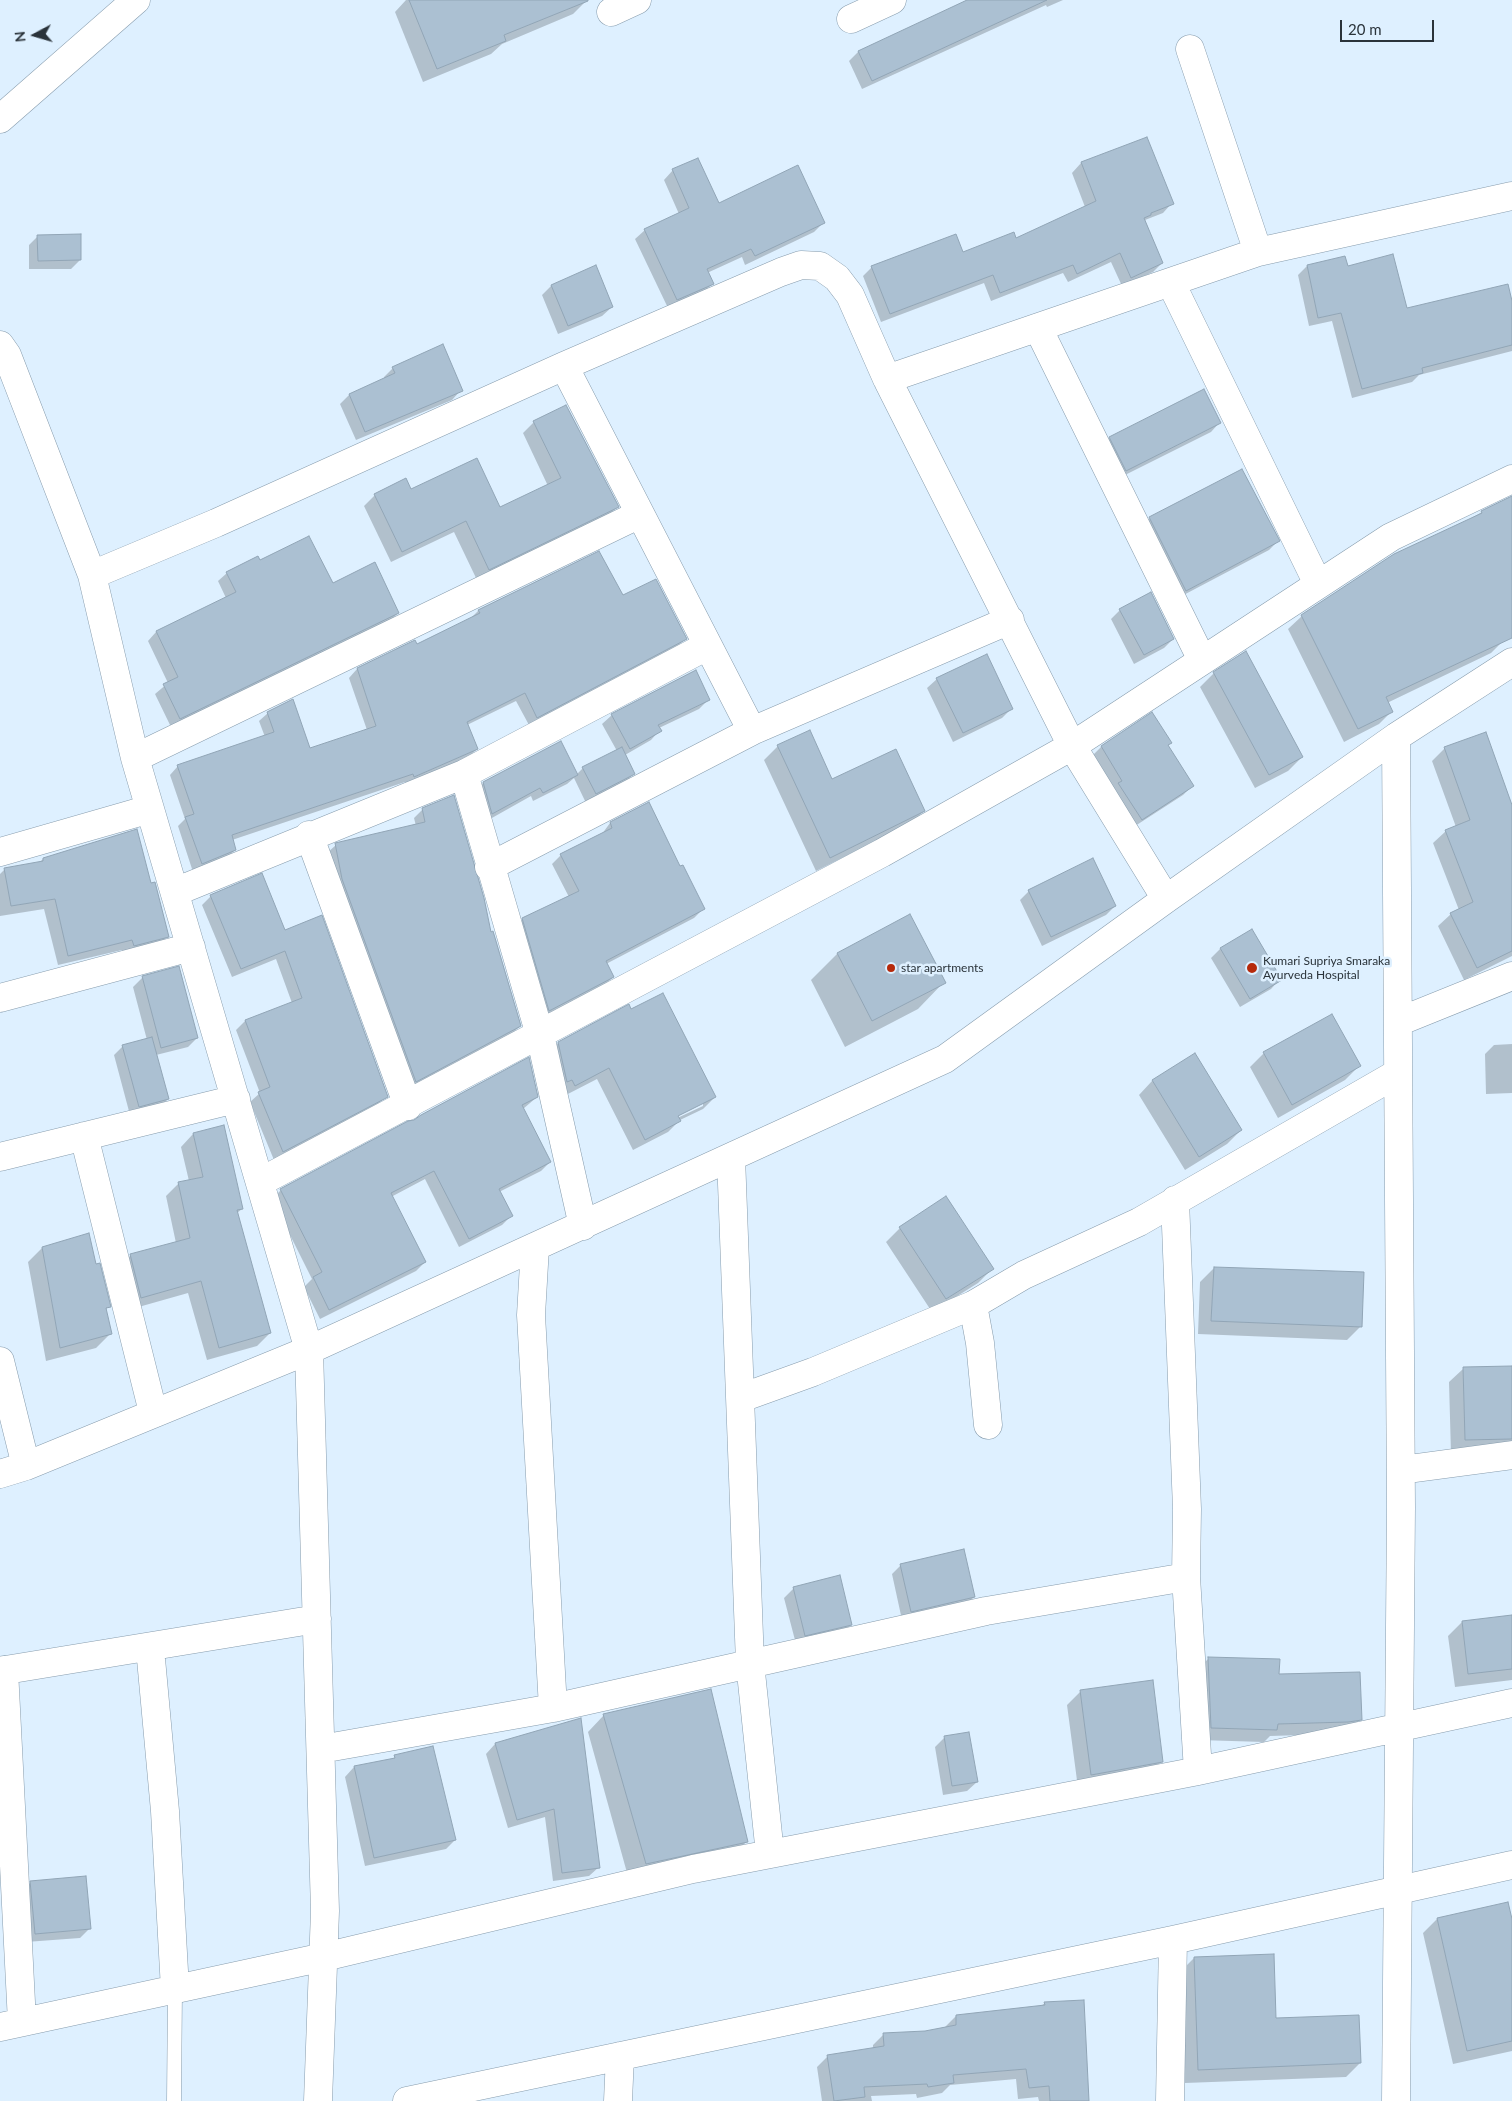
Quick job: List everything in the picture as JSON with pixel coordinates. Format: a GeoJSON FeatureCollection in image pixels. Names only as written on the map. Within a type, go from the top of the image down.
{"type":"FeatureCollection","features":[{"type":"Feature","properties":{"kind":"street"},"geometry":{"type":"LineString","coordinates":[[0,119],[136,0]]}},
{"type":"Feature","properties":{"kind":"street"},"geometry":{"type":"LineString","coordinates":[[611,12],[637,0]]}},
{"type":"Feature","properties":{"kind":"street"},"geometry":{"type":"LineString","coordinates":[[850,19],[892,0]]}},
{"type":"Feature","properties":{"kind":"street"},"geometry":{"type":"LineString","coordinates":[[1190,50],[1258,252]]}},
{"type":"Feature","properties":{"kind":"street"},"geometry":{"type":"LineString","coordinates":[[887,379],[1258,252],[1512,196]]}},
{"type":"Feature","properties":{"kind":"street"},"geometry":{"type":"LineString","coordinates":[[92,574],[216,523],[564,366],[781,272],[801,266],[820,266],[837,278],[850,295],[887,379],[1072,746],[1166,899]]}},
{"type":"Feature","properties":{"kind":"street"},"geometry":{"type":"LineString","coordinates":[[1170,282],[1318,584]]}},
{"type":"Feature","properties":{"kind":"street"},"geometry":{"type":"LineString","coordinates":[[1038,328],[1202,660]]}},
{"type":"Feature","properties":{"kind":"street"},"geometry":{"type":"LineString","coordinates":[[0,346],[7,354],[92,574],[135,758],[309,1350],[325,1911],[318,2101]]}},
{"type":"Feature","properties":{"kind":"street"},"geometry":{"type":"LineString","coordinates":[[564,366],[752,731]]}},
{"type":"Feature","properties":{"kind":"street"},"geometry":{"type":"LineString","coordinates":[[260,1182],[408,1106],[891,848],[1072,746],[1391,537],[1512,479]]}},
{"type":"Feature","properties":{"kind":"street"},"geometry":{"type":"LineString","coordinates":[[135,758],[640,514]]}},
{"type":"Feature","properties":{"kind":"street"},"geometry":{"type":"LineString","coordinates":[[490,867],[752,731],[1010,620]]}},
{"type":"Feature","properties":{"kind":"street"},"geometry":{"type":"LineString","coordinates":[[175,892],[310,835],[464,774],[708,646]]}},
{"type":"Feature","properties":{"kind":"street"},"geometry":{"type":"LineString","coordinates":[[0,1474],[26,1466],[153,1412],[309,1350],[945,1059],[1166,899],[1396,737],[1512,662]]}},
{"type":"Feature","properties":{"kind":"street"},"geometry":{"type":"LineString","coordinates":[[1396,737],[1401,1470],[1396,2101]]}},
{"type":"Feature","properties":{"kind":"street"},"geometry":{"type":"LineString","coordinates":[[464,774],[540,1035],[583,1226]]}},
{"type":"Feature","properties":{"kind":"street"},"geometry":{"type":"LineString","coordinates":[[0,852],[150,809]]}},
{"type":"Feature","properties":{"kind":"street"},"geometry":{"type":"LineString","coordinates":[[310,835],[408,1106]]}},
{"type":"Feature","properties":{"kind":"street"},"geometry":{"type":"LineString","coordinates":[[0,998],[191,947]]}},
{"type":"Feature","properties":{"kind":"street"},"geometry":{"type":"LineString","coordinates":[[1398,1022],[1512,976]]}},
{"type":"Feature","properties":{"kind":"street"},"geometry":{"type":"LineString","coordinates":[[741,1398],[813,1372],[973,1305],[1024,1276],[1139,1222],[1398,1073]]}},
{"type":"Feature","properties":{"kind":"street"},"geometry":{"type":"LineString","coordinates":[[0,1157],[236,1099]]}},
{"type":"Feature","properties":{"kind":"street"},"geometry":{"type":"LineString","coordinates":[[84,1136],[153,1412]]}},
{"type":"Feature","properties":{"kind":"street"},"geometry":{"type":"LineString","coordinates":[[732,1157],[750,1663],[770,1854]]}},
{"type":"Feature","properties":{"kind":"street"},"geometry":{"type":"LineString","coordinates":[[1175,1200],[1188,1510],[1186,1576],[1198,1771]]}},
{"type":"Feature","properties":{"kind":"street"},"geometry":{"type":"LineString","coordinates":[[535,1247],[531,1315],[553,1708]]}},
{"type":"Feature","properties":{"kind":"street"},"geometry":{"type":"LineString","coordinates":[[973,1305],[980,1343],[988,1425]]}},
{"type":"Feature","properties":{"kind":"street"},"geometry":{"type":"LineString","coordinates":[[0,1361],[26,1466]]}},
{"type":"Feature","properties":{"kind":"street"},"geometry":{"type":"LineString","coordinates":[[1401,1470],[1512,1455]]}},
{"type":"Feature","properties":{"kind":"street"},"geometry":{"type":"LineString","coordinates":[[321,1748],[553,1708],[986,1611],[1186,1576]]}},
{"type":"Feature","properties":{"kind":"street"},"geometry":{"type":"LineString","coordinates":[[317,1619],[150,1648],[2,1670],[11,2025],[324,1957],[674,1874],[1198,1771],[1512,1703]]}},
{"type":"Feature","properties":{"kind":"street"},"geometry":{"type":"LineString","coordinates":[[150,1648],[164,1811],[175,1989]]}},
{"type":"Feature","properties":{"kind":"street"},"geometry":{"type":"LineString","coordinates":[[407,2101],[488,2092],[620,2056],[1173,1940],[1512,1865]]}},
{"type":"Feature","properties":{"kind":"street"},"geometry":{"type":"LineString","coordinates":[[1170,2101],[1173,1940]]}},
{"type":"Feature","properties":{"kind":"street"},"geometry":{"type":"LineString","coordinates":[[618,2101],[620,2056]]}},
{"type":"Feature","properties":{"kind":"lane"},"geometry":{"type":"LineString","coordinates":[[174,2101],[175,1989]]}},
{"type":"Feature","properties":{"kind":"building"},"geometry":{"type":"Polygon","coordinates":[[[409,0],[588,1],[504,35],[506,41],[437,69],[409,0]]]}},
{"type":"Feature","properties":{"kind":"building"},"geometry":{"type":"Polygon","coordinates":[[[967,0],[1047,0],[872,81],[858,51],[967,0]]]}},
{"type":"Feature","properties":{"kind":"building"},"geometry":{"type":"Polygon","coordinates":[[[1147,137],[1174,204],[1151,213],[1151,215],[1144,218],[1163,263],[1131,278],[1120,253],[1077,274],[1073,265],[1000,293],[993,275],[890,314],[871,266],[956,234],[963,252],[1014,232],[1016,238],[1096,201],[1081,162],[1147,137]]]}},
{"type":"Feature","properties":{"kind":"building"},"geometry":{"type":"Polygon","coordinates":[[[698,158],[719,203],[798,165],[825,223],[755,256],[751,249],[707,269],[714,284],[677,300],[644,229],[689,208],[672,169],[698,158]]]}},
{"type":"Feature","properties":{"kind":"building"},"geometry":{"type":"Polygon","coordinates":[[[81,234],[81,260],[38,261],[37,235],[81,234]]]}},
{"type":"Feature","properties":{"kind":"building"},"geometry":{"type":"Polygon","coordinates":[[[1393,254],[1407,308],[1508,284],[1512,301],[1512,345],[1422,368],[1423,373],[1362,389],[1341,313],[1318,318],[1307,265],[1345,256],[1348,266],[1393,254]]]}},
{"type":"Feature","properties":{"kind":"building"},"geometry":{"type":"Polygon","coordinates":[[[596,265],[613,307],[568,326],[551,285],[596,265]]]}},
{"type":"Feature","properties":{"kind":"building"},"geometry":{"type":"Polygon","coordinates":[[[443,344],[463,391],[365,432],[349,394],[395,373],[392,367],[443,344]]]}},
{"type":"Feature","properties":{"kind":"building"},"geometry":{"type":"Polygon","coordinates":[[[1204,389],[1221,423],[1126,471],[1109,437],[1204,389]]]}},
{"type":"Feature","properties":{"kind":"building"},"geometry":{"type":"Polygon","coordinates":[[[566,405],[619,507],[489,570],[466,521],[402,552],[374,494],[406,478],[411,489],[477,458],[500,507],[561,478],[533,421],[566,405]]]}},
{"type":"Feature","properties":{"kind":"building"},"geometry":{"type":"Polygon","coordinates":[[[1242,469],[1280,541],[1186,591],[1149,517],[1242,469]]]}},
{"type":"Feature","properties":{"kind":"building"},"geometry":{"type":"Polygon","coordinates":[[[1512,496],[1512,638],[1386,697],[1393,712],[1358,729],[1301,615],[1394,554],[1482,513],[1481,511],[1512,496]]]}},
{"type":"Feature","properties":{"kind":"building"},"geometry":{"type":"Polygon","coordinates":[[[309,536],[333,583],[375,562],[399,613],[180,719],[163,684],[178,677],[156,631],[236,592],[226,572],[258,556],[260,560],[309,536]]]}},
{"type":"Feature","properties":{"kind":"building"},"geometry":{"type":"Polygon","coordinates":[[[599,551],[623,595],[656,579],[687,639],[537,718],[525,693],[467,722],[478,749],[414,777],[413,774],[232,835],[236,850],[202,864],[185,817],[194,814],[177,765],[274,732],[267,712],[293,699],[310,748],[376,726],[357,668],[415,640],[417,644],[480,613],[478,610],[599,551]]]}},
{"type":"Feature","properties":{"kind":"building"},"geometry":{"type":"Polygon","coordinates":[[[1151,592],[1174,639],[1144,655],[1119,609],[1151,592]]]}},
{"type":"Feature","properties":{"kind":"building"},"geometry":{"type":"Polygon","coordinates":[[[1246,651],[1303,757],[1269,775],[1213,672],[1246,651]]]}},
{"type":"Feature","properties":{"kind":"building"},"geometry":{"type":"Polygon","coordinates":[[[987,654],[1013,709],[963,733],[936,678],[987,654]]]}},
{"type":"Feature","properties":{"kind":"building"},"geometry":{"type":"Polygon","coordinates":[[[696,670],[710,700],[658,725],[662,731],[630,749],[611,714],[696,670]]]}},
{"type":"Feature","properties":{"kind":"building"},"geometry":{"type":"Polygon","coordinates":[[[1152,712],[1172,743],[1168,745],[1194,786],[1142,820],[1118,783],[1122,781],[1101,746],[1152,712]]]}},
{"type":"Feature","properties":{"kind":"building"},"geometry":{"type":"Polygon","coordinates":[[[810,730],[832,779],[896,749],[925,811],[830,858],[777,745],[810,730]]]}},
{"type":"Feature","properties":{"kind":"building"},"geometry":{"type":"Polygon","coordinates":[[[1486,732],[1512,805],[1512,951],[1477,968],[1450,913],[1473,902],[1445,830],[1470,820],[1444,747],[1486,732]]]}},
{"type":"Feature","properties":{"kind":"building"},"geometry":{"type":"Polygon","coordinates":[[[561,741],[578,775],[543,793],[540,788],[492,814],[483,782],[561,741]]]}},
{"type":"Feature","properties":{"kind":"building"},"geometry":{"type":"Polygon","coordinates":[[[622,747],[635,774],[596,794],[582,767],[622,747]]]}},
{"type":"Feature","properties":{"kind":"building"},"geometry":{"type":"Polygon","coordinates":[[[454,795],[484,898],[491,932],[493,931],[521,1026],[416,1082],[342,879],[335,843],[425,822],[422,808],[454,795]]]}},
{"type":"Feature","properties":{"kind":"building"},"geometry":{"type":"Polygon","coordinates":[[[649,802],[680,866],[683,865],[705,909],[606,961],[614,977],[549,1011],[522,918],[579,891],[560,854],[612,828],[610,822],[649,802]]]}},
{"type":"Feature","properties":{"kind":"building"},"geometry":{"type":"Polygon","coordinates":[[[137,829],[151,883],[155,882],[169,937],[134,946],[132,940],[68,956],[55,899],[11,906],[4,868],[43,861],[43,858],[137,829]]]}},
{"type":"Feature","properties":{"kind":"building"},"geometry":{"type":"Polygon","coordinates":[[[1093,858],[1116,906],[1051,937],[1028,890],[1093,858]]]}},
{"type":"Feature","properties":{"kind":"building"},"geometry":{"type":"Polygon","coordinates":[[[262,873],[285,930],[322,915],[388,1097],[283,1152],[258,1092],[270,1087],[245,1020],[302,998],[285,951],[241,969],[210,895],[262,873]]]}},
{"type":"Feature","properties":{"kind":"building","name":"star apartments"},"geometry":{"type":"Polygon","coordinates":[[[910,914],[946,983],[872,1021],[837,953],[910,914]]]}},
{"type":"Feature","properties":{"kind":"building"},"geometry":{"type":"Polygon","coordinates":[[[1252,929],[1282,980],[1250,999],[1220,948],[1252,929]]]}},
{"type":"Feature","properties":{"kind":"building"},"geometry":{"type":"Polygon","coordinates":[[[179,966],[198,1038],[161,1048],[142,976],[179,966]]]}},
{"type":"Feature","properties":{"kind":"building"},"geometry":{"type":"Polygon","coordinates":[[[663,993],[716,1097],[678,1116],[681,1121],[645,1140],[609,1068],[575,1086],[572,1080],[567,1082],[558,1042],[629,1004],[631,1009],[663,993]]]}},
{"type":"Feature","properties":{"kind":"building"},"geometry":{"type":"Polygon","coordinates":[[[1332,1014],[1361,1066],[1292,1105],[1263,1052],[1332,1014]]]}},
{"type":"Feature","properties":{"kind":"building"},"geometry":{"type":"Polygon","coordinates":[[[152,1037],[169,1099],[139,1107],[122,1045],[152,1037]]]}},
{"type":"Feature","properties":{"kind":"building"},"geometry":{"type":"Polygon","coordinates":[[[1195,1053],[1242,1130],[1199,1157],[1152,1080],[1195,1053]]]}},
{"type":"Feature","properties":{"kind":"building"},"geometry":{"type":"Polygon","coordinates":[[[529,1057],[538,1097],[522,1105],[551,1162],[499,1189],[513,1216],[469,1239],[434,1171],[391,1193],[426,1262],[329,1310],[313,1277],[322,1272],[280,1189],[408,1121],[414,1120],[529,1057]]]}},
{"type":"Feature","properties":{"kind":"building"},"geometry":{"type":"Polygon","coordinates":[[[224,1125],[243,1209],[237,1210],[271,1333],[219,1348],[201,1281],[141,1298],[130,1254],[190,1238],[178,1182],[203,1177],[193,1133],[224,1125]]]}},
{"type":"Feature","properties":{"kind":"building"},"geometry":{"type":"Polygon","coordinates":[[[946,1196],[994,1269],[946,1299],[899,1227],[946,1196]]]}},
{"type":"Feature","properties":{"kind":"building"},"geometry":{"type":"Polygon","coordinates":[[[89,1233],[96,1264],[100,1263],[111,1307],[106,1308],[112,1334],[60,1348],[42,1247],[89,1233]]]}},
{"type":"Feature","properties":{"kind":"building"},"geometry":{"type":"Polygon","coordinates":[[[1214,1267],[1364,1272],[1362,1327],[1211,1321],[1214,1267]]]}},
{"type":"Feature","properties":{"kind":"building"},"geometry":{"type":"Polygon","coordinates":[[[1512,1366],[1512,1439],[1465,1440],[1463,1367],[1512,1366]]]}},
{"type":"Feature","properties":{"kind":"building"},"geometry":{"type":"Polygon","coordinates":[[[964,1549],[975,1597],[911,1612],[900,1564],[964,1549]]]}},
{"type":"Feature","properties":{"kind":"building"},"geometry":{"type":"Polygon","coordinates":[[[840,1575],[852,1625],[805,1636],[793,1587],[840,1575]]]}},
{"type":"Feature","properties":{"kind":"building"},"geometry":{"type":"Polygon","coordinates":[[[1512,1615],[1512,1669],[1468,1674],[1462,1621],[1512,1615]]]}},
{"type":"Feature","properties":{"kind":"building"},"geometry":{"type":"Polygon","coordinates":[[[1208,1657],[1280,1659],[1279,1674],[1360,1672],[1362,1720],[1278,1724],[1277,1730],[1211,1728],[1208,1657]]]}},
{"type":"Feature","properties":{"kind":"building"},"geometry":{"type":"Polygon","coordinates":[[[1153,1680],[1163,1762],[1091,1775],[1080,1690],[1153,1680]]]}},
{"type":"Feature","properties":{"kind":"building"},"geometry":{"type":"Polygon","coordinates":[[[711,1689],[748,1842],[646,1864],[603,1714],[711,1689]]]}},
{"type":"Feature","properties":{"kind":"building"},"geometry":{"type":"Polygon","coordinates":[[[581,1718],[600,1868],[562,1873],[554,1809],[517,1820],[495,1743],[581,1718]]]}},
{"type":"Feature","properties":{"kind":"building"},"geometry":{"type":"Polygon","coordinates":[[[969,1732],[978,1782],[952,1786],[944,1736],[969,1732]]]}},
{"type":"Feature","properties":{"kind":"building"},"geometry":{"type":"Polygon","coordinates":[[[433,1746],[456,1840],[374,1858],[354,1766],[395,1758],[394,1755],[433,1746]]]}},
{"type":"Feature","properties":{"kind":"building"},"geometry":{"type":"Polygon","coordinates":[[[86,1876],[91,1929],[35,1934],[30,1881],[86,1876]]]}},
{"type":"Feature","properties":{"kind":"building"},"geometry":{"type":"Polygon","coordinates":[[[1508,1902],[1512,1919],[1512,2041],[1467,2051],[1437,1918],[1508,1902]]]}},
{"type":"Feature","properties":{"kind":"building"},"geometry":{"type":"Polygon","coordinates":[[[1274,1954],[1276,2018],[1359,2015],[1361,2063],[1198,2070],[1194,1957],[1274,1954]]]}},
{"type":"Feature","properties":{"kind":"building"},"geometry":{"type":"Polygon","coordinates":[[[1084,2000],[1089,2101],[1050,2101],[1049,2086],[1029,2088],[1026,2069],[953,2075],[954,2083],[928,2087],[927,2084],[864,2087],[865,2097],[834,2101],[827,2055],[884,2046],[883,2033],[925,2031],[956,2025],[956,2015],[1045,2005],[1044,2002],[1084,2000]]]}},
{"type":"Feature","properties":{"kind":"place","name":"star apartments"},"geometry":{"type":"Point","coordinates":[891,968]}},
{"type":"Feature","properties":{"kind":"place","name":"Kumari Supriya Smaraka Ayurveda Hospital"},"geometry":{"type":"Point","coordinates":[1252,968]}}]}
